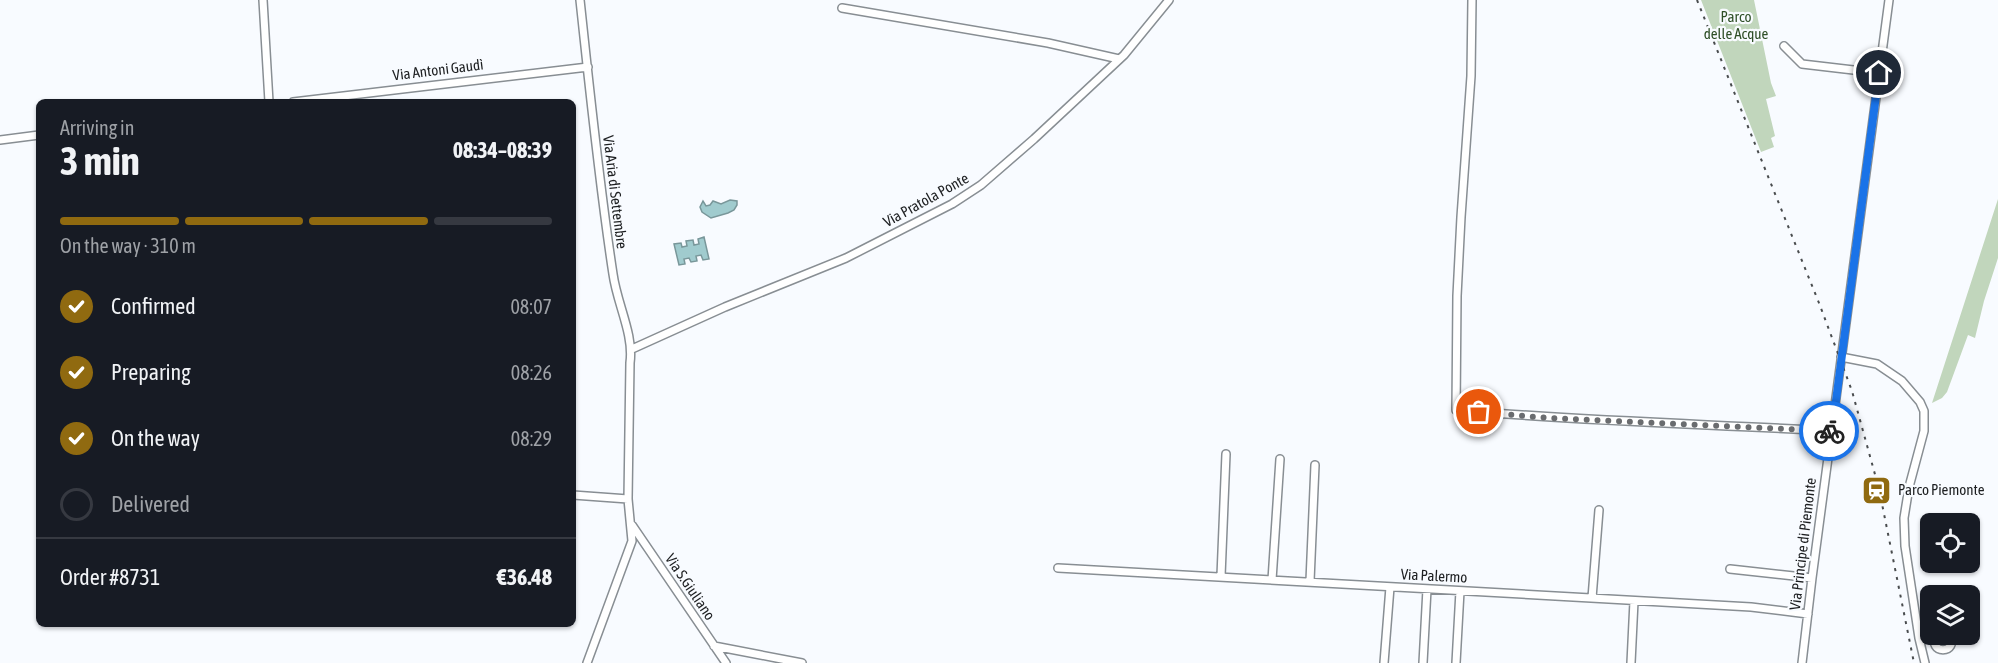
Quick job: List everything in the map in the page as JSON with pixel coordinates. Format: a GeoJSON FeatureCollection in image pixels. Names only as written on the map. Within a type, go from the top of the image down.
{"type":"FeatureCollection","features":[{"type":"Feature","properties":{"kind":"street"},"geometry":{"type":"LineString","coordinates":[[263,0],[269,99]]}},
{"type":"Feature","properties":{"kind":"street","name":"Via Aria di Settembre"},"geometry":{"type":"LineString","coordinates":[[580,0],[596,148],[615,288],[632,349],[628,499],[632,541],[587,663]]}},
{"type":"Feature","properties":{"kind":"street","name":"Via Pratola Ponte"},"geometry":{"type":"LineString","coordinates":[[632,349],[725,307],[846,258],[952,204],[981,185],[1026,147],[1119,59],[1168,0]]}},
{"type":"Feature","properties":{"kind":"street"},"geometry":{"type":"LineString","coordinates":[[1472,0],[1471,76],[1457,296],[1456,410],[1548,418],[1832,431]]}},
{"type":"Feature","properties":{"kind":"street","name":"Via Principe di Piemonte"},"geometry":{"type":"LineString","coordinates":[[1802,663],[1889,0]]}},
{"type":"Feature","properties":{"kind":"street"},"geometry":{"type":"LineString","coordinates":[[842,8],[1047,43],[1119,59]]}},
{"type":"Feature","properties":{"kind":"street"},"geometry":{"type":"LineString","coordinates":[[1784,46],[1802,64],[1879,73]]}},
{"type":"Feature","properties":{"kind":"street","name":"Via Antoni Gaudì"},"geometry":{"type":"LineString","coordinates":[[318,99],[588,67]]}},
{"type":"Feature","properties":{"kind":"street"},"geometry":{"type":"LineString","coordinates":[[0,140],[36,135]]}},
{"type":"Feature","properties":{"kind":"street"},"geometry":{"type":"LineString","coordinates":[[1841,357],[1877,364],[1902,381],[1916,396],[1924,411],[1924,431],[1908,487],[1905,546],[1925,663]]}},
{"type":"Feature","properties":{"kind":"street"},"geometry":{"type":"LineString","coordinates":[[1221,576],[1226,454]]}},
{"type":"Feature","properties":{"kind":"street"},"geometry":{"type":"LineString","coordinates":[[1272,580],[1280,459]]}},
{"type":"Feature","properties":{"kind":"street"},"geometry":{"type":"LineString","coordinates":[[1310,581],[1315,465]]}},
{"type":"Feature","properties":{"kind":"street"},"geometry":{"type":"LineString","coordinates":[[576,495],[628,499]]}},
{"type":"Feature","properties":{"kind":"street"},"geometry":{"type":"LineString","coordinates":[[1592,598],[1599,510]]}},
{"type":"Feature","properties":{"kind":"street","name":"Via S.Giuliano"},"geometry":{"type":"LineString","coordinates":[[632,525],[726,663]]}},
{"type":"Feature","properties":{"kind":"street","name":"Via Palermo"},"geometry":{"type":"LineString","coordinates":[[1058,567],[1751,607],[1808,614]]}},
{"type":"Feature","properties":{"kind":"street"},"geometry":{"type":"LineString","coordinates":[[1730,569],[1812,578]]}},
{"type":"Feature","properties":{"kind":"street"},"geometry":{"type":"LineString","coordinates":[[1384,663],[1390,587]]}},
{"type":"Feature","properties":{"kind":"street"},"geometry":{"type":"LineString","coordinates":[[1423,663],[1427,589]]}},
{"type":"Feature","properties":{"kind":"street"},"geometry":{"type":"LineString","coordinates":[[1456,663],[1460,591]]}},
{"type":"Feature","properties":{"kind":"street"},"geometry":{"type":"LineString","coordinates":[[1631,663],[1634,601]]}},
{"type":"Feature","properties":{"kind":"street"},"geometry":{"type":"LineString","coordinates":[[1935,645],[1945,650],[1950,645]]}},
{"type":"Feature","properties":{"kind":"street"},"geometry":{"type":"LineString","coordinates":[[713,646],[802,663]]}},
{"type":"Feature","properties":{"kind":"green space","name":"Parco delle Acque"},"geometry":{"type":"Polygon","coordinates":[[[1701,0],[1754,0],[1771,83],[1776,96],[1766,99],[1775,136],[1771,138],[1774,147],[1761,152],[1701,0]]]}},
{"type":"Feature","properties":{"kind":"green space"},"geometry":{"type":"Polygon","coordinates":[[[1998,199],[1998,258],[1975,338],[1968,335],[1947,392],[1942,398],[1932,403],[1998,199]]]}},
{"type":"Feature","properties":{"kind":"water"},"geometry":{"type":"Polygon","coordinates":[[[730,200],[737,201],[734,210],[711,218],[702,212],[700,207],[703,201],[706,206],[713,201],[721,204],[730,200]]]}},
{"type":"Feature","properties":{"kind":"water"},"geometry":{"type":"Polygon","coordinates":[[[704,237],[709,259],[703,260],[701,255],[696,256],[697,261],[691,262],[689,258],[684,259],[685,264],[679,265],[674,244],[681,243],[682,247],[687,246],[686,241],[693,240],[694,245],[699,244],[698,239],[704,237]]]}},
{"type":"Feature","properties":{"kind":"railway"},"geometry":{"type":"LineString","coordinates":[[1697,0],[1852,391],[1879,489],[1914,663]]}},
{"type":"Feature","properties":{"kind":"way so far"},"geometry":{"type":"LineString","coordinates":[[1479,412],[1548,418],[1829,431]]}},
{"type":"Feature","properties":{"kind":"place","name":"Parco Piemonte"},"geometry":{"type":"Point","coordinates":[1877,490]}},
{"type":"Feature","properties":{"kind":"route"},"geometry":{"type":"LineString","coordinates":[[1829,431],[1832,431],[1879,73]]}}]}
